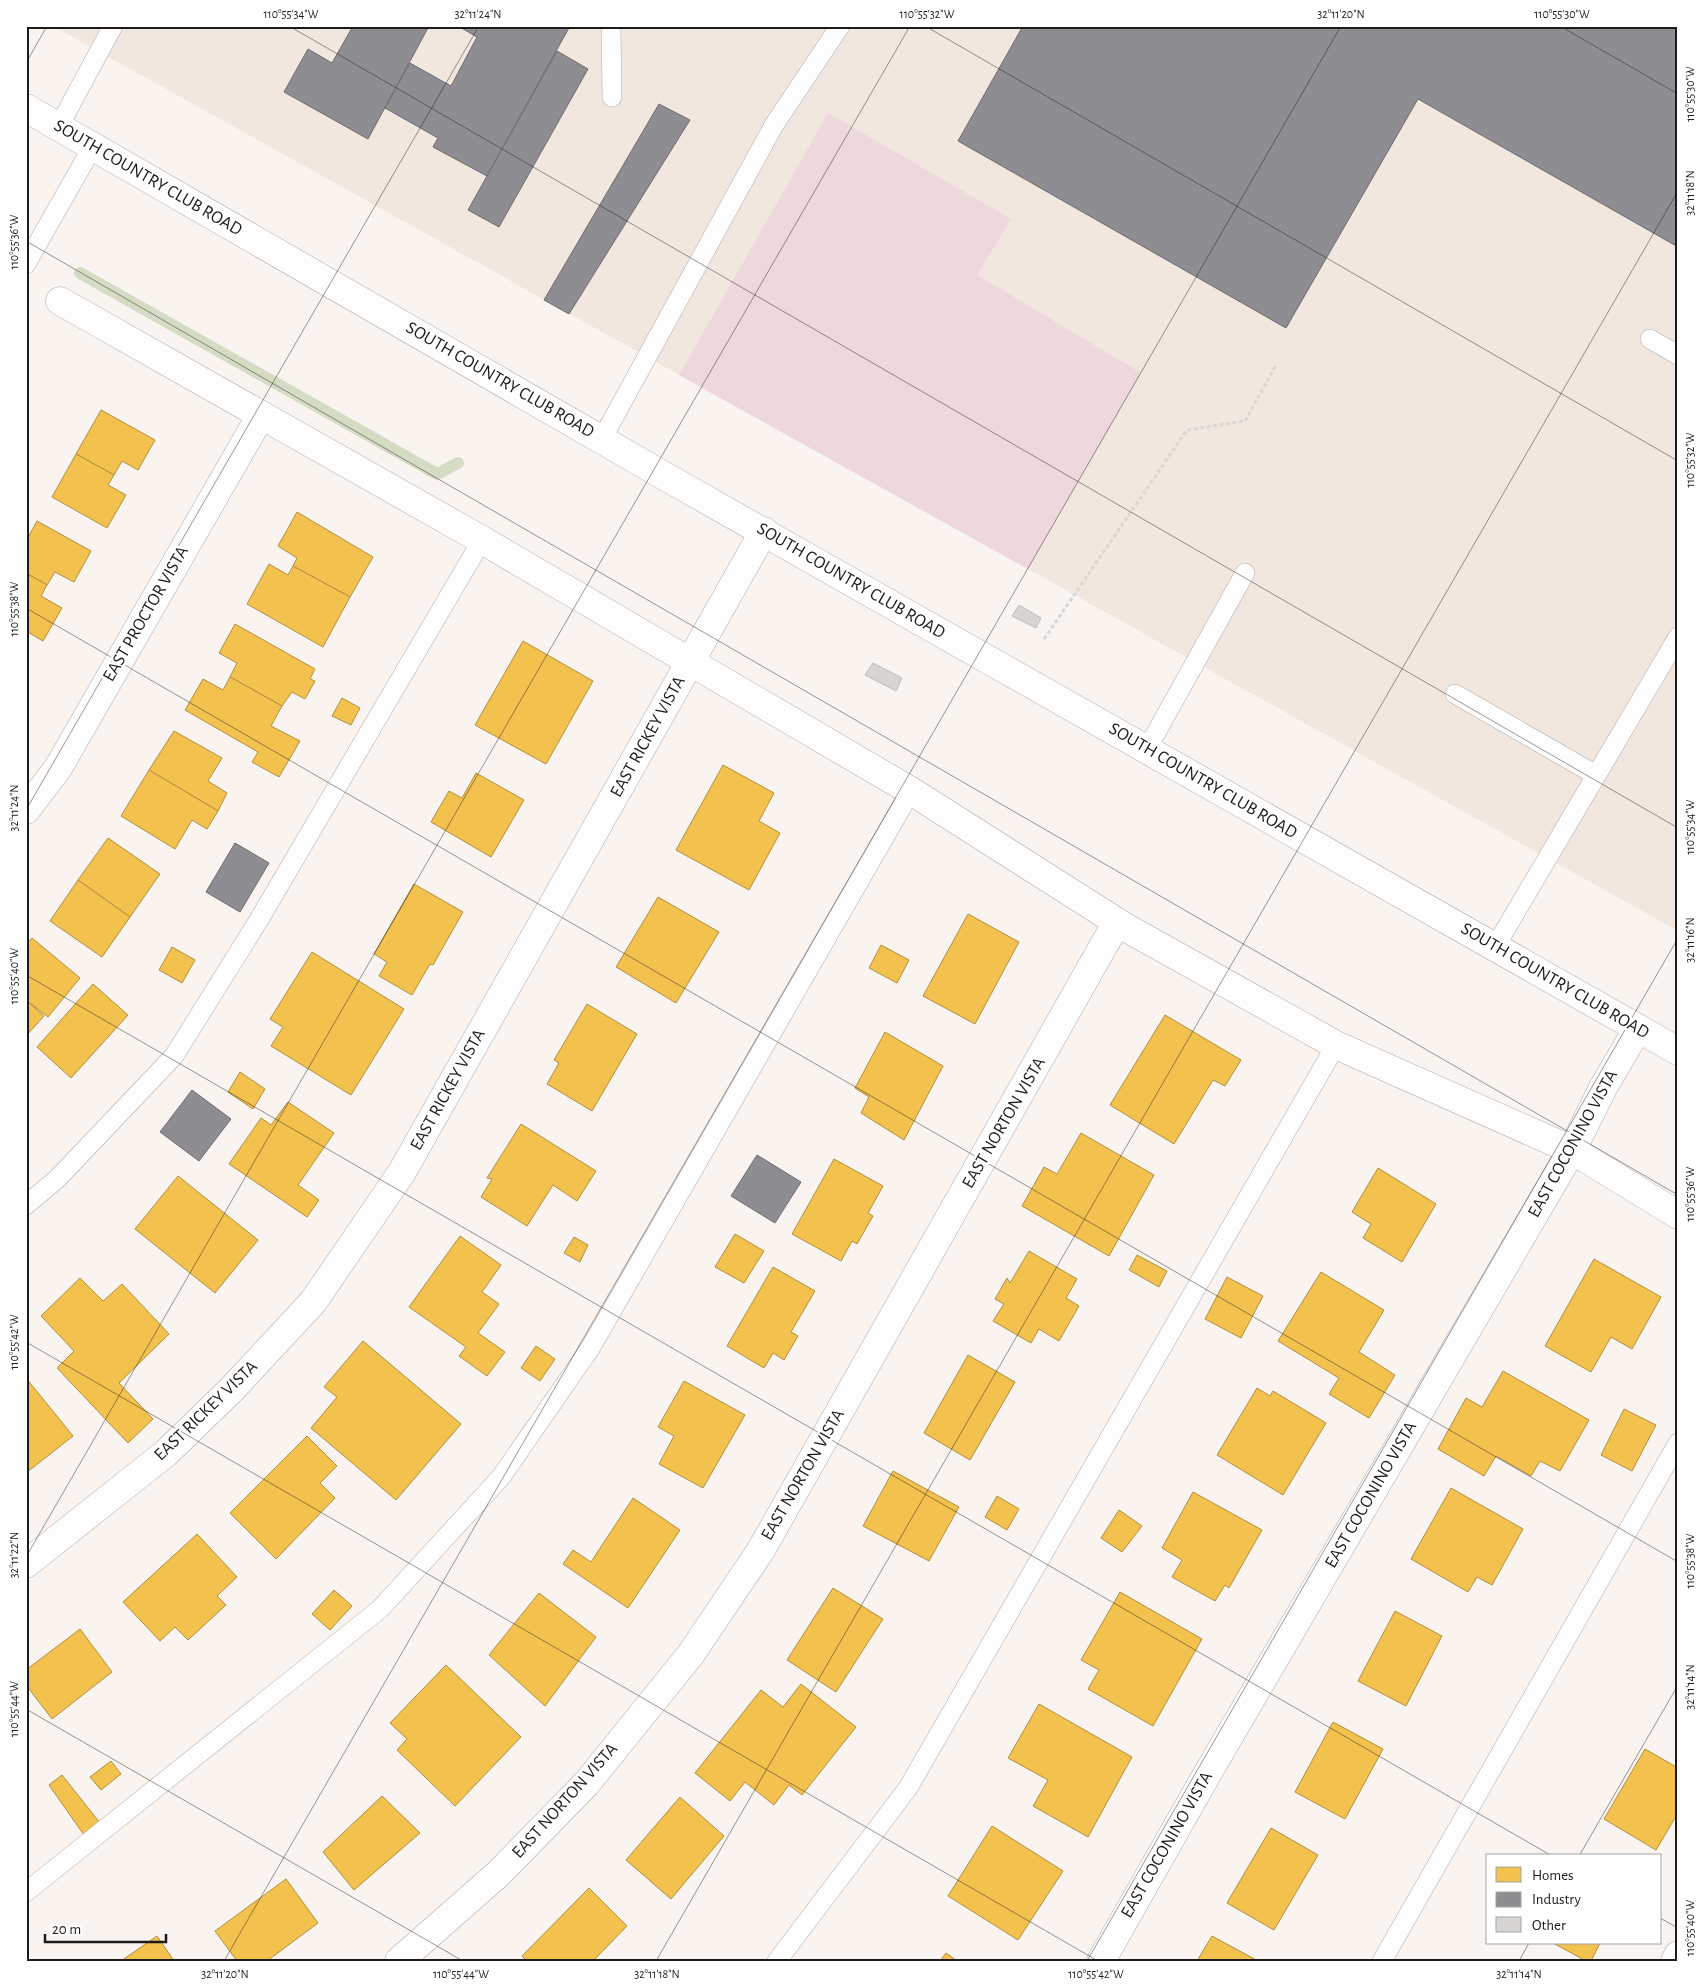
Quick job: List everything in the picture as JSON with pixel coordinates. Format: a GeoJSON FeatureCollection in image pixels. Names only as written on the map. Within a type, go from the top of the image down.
{"type":"FeatureCollection","features":[{"type":"Feature","properties":{"kind":"street","name":"SOUTH COUNTRY CLUB ROAD"},"geometry":{"type":"LineString","coordinates":[[26,108],[602,439],[1678,1051]]}},
{"type":"Feature","properties":{"kind":"street"},"geometry":{"type":"LineString","coordinates":[[60,302],[482,540],[911,791],[1118,922],[1336,1045],[1572,1150],[1678,1215]]}},
{"type":"Feature","properties":{"kind":"street","name":"EAST PROCTOR VISTA"},"geometry":{"type":"LineString","coordinates":[[26,810],[58,768],[261,415]]}},
{"type":"Feature","properties":{"kind":"street","name":"EAST RICKEY VISTA"},"geometry":{"type":"LineString","coordinates":[[26,1564],[166,1453],[231,1390],[313,1302],[402,1172],[764,531]]}},
{"type":"Feature","properties":{"kind":"street","name":"EAST NORTON VISTA"},"geometry":{"type":"LineString","coordinates":[[399,1961],[498,1874],[586,1784],[691,1654],[761,1550],[1118,922]]}},
{"type":"Feature","properties":{"kind":"street","name":"EAST COCONINO VISTA"},"geometry":{"type":"LineString","coordinates":[[1101,1961],[1202,1784],[1572,1150],[1604,1086],[1638,1028]]}},
{"type":"Feature","properties":{"kind":"street"},"geometry":{"type":"LineString","coordinates":[[1675,1961],[1678,1956]]}},
{"type":"Feature","properties":{"kind":"lane"},"geometry":{"type":"LineString","coordinates":[[59,126],[113,26]]}},
{"type":"Feature","properties":{"kind":"lane"},"geometry":{"type":"LineString","coordinates":[[611,26],[612,97]]}},
{"type":"Feature","properties":{"kind":"lane"},"geometry":{"type":"LineString","coordinates":[[602,439],[774,125],[840,26]]}},
{"type":"Feature","properties":{"kind":"lane"},"geometry":{"type":"LineString","coordinates":[[26,264],[93,146]]}},
{"type":"Feature","properties":{"kind":"lane"},"geometry":{"type":"LineString","coordinates":[[1650,340],[1678,356]]}},
{"type":"Feature","properties":{"kind":"lane"},"geometry":{"type":"LineString","coordinates":[[26,1205],[57,1179],[174,1056],[260,918],[482,540]]}},
{"type":"Feature","properties":{"kind":"lane"},"geometry":{"type":"LineString","coordinates":[[1147,749],[1245,573]]}},
{"type":"Feature","properties":{"kind":"lane"},"geometry":{"type":"LineString","coordinates":[[1495,947],[1678,637]]}},
{"type":"Feature","properties":{"kind":"lane"},"geometry":{"type":"LineString","coordinates":[[1455,694],[1596,775]]}},
{"type":"Feature","properties":{"kind":"lane"},"geometry":{"type":"LineString","coordinates":[[26,1892],[380,1609],[501,1477],[591,1347],[911,791]]}},
{"type":"Feature","properties":{"kind":"lane"},"geometry":{"type":"LineString","coordinates":[[777,1961],[908,1788],[1336,1045]]}},
{"type":"Feature","properties":{"kind":"lane"},"geometry":{"type":"LineString","coordinates":[[1382,1961],[1678,1443]]}},
{"type":"Feature","properties":{"kind":"path"},"geometry":{"type":"LineString","coordinates":[[1044,639],[1187,430],[1245,421],[1276,365]]}},
{"type":"Feature","properties":{"kind":"shaded area"},"geometry":{"type":"Polygon","coordinates":[[[53,26],[1678,26],[1678,931],[543,299],[53,26]]]}},
{"type":"Feature","properties":{"kind":"shaded area"},"geometry":{"type":"Polygon","coordinates":[[[828,113],[1011,219],[977,275],[1141,373],[1028,569],[679,375],[828,113]]]}},
{"type":"Feature","properties":{"kind":"building: Homes"},"geometry":{"type":"Polygon","coordinates":[[[101,410],[155,440],[138,470],[122,461],[114,475],[76,454],[101,410]]]}},
{"type":"Feature","properties":{"kind":"building: Homes"},"geometry":{"type":"Polygon","coordinates":[[[76,454],[114,475],[108,485],[126,495],[107,528],[52,497],[76,454]]]}},
{"type":"Feature","properties":{"kind":"building: Homes"},"geometry":{"type":"Polygon","coordinates":[[[297,512],[373,557],[350,597],[293,566],[297,558],[278,546],[297,512]]]}},
{"type":"Feature","properties":{"kind":"building: Homes"},"geometry":{"type":"Polygon","coordinates":[[[37,521],[91,551],[74,582],[55,572],[47,585],[26,573],[26,541],[37,521]]]}},
{"type":"Feature","properties":{"kind":"building: Homes"},"geometry":{"type":"Polygon","coordinates":[[[269,564],[288,575],[293,566],[350,597],[323,647],[247,604],[269,564]]]}},
{"type":"Feature","properties":{"kind":"building: Homes"},"geometry":{"type":"Polygon","coordinates":[[[26,573],[47,585],[41,596],[62,608],[43,641],[26,631],[26,573]]]}},
{"type":"Feature","properties":{"kind":"building: Homes"},"geometry":{"type":"Polygon","coordinates":[[[235,624],[315,669],[310,679],[315,681],[305,699],[292,692],[282,706],[230,677],[237,663],[219,653],[235,624]]]}},
{"type":"Feature","properties":{"kind":"building: Homes"},"geometry":{"type":"Polygon","coordinates":[[[523,641],[593,681],[546,764],[475,725],[523,641]]]}},
{"type":"Feature","properties":{"kind":"building: Homes"},"geometry":{"type":"Polygon","coordinates":[[[230,677],[282,706],[271,726],[300,741],[279,777],[252,762],[258,752],[185,710],[203,679],[223,690],[230,677]]]}},
{"type":"Feature","properties":{"kind":"building: Homes"},"geometry":{"type":"Polygon","coordinates":[[[342,698],[360,708],[351,725],[332,716],[342,698]]]}},
{"type":"Feature","properties":{"kind":"building: Homes"},"geometry":{"type":"Polygon","coordinates":[[[174,731],[222,758],[208,781],[227,793],[218,811],[149,770],[174,731]]]}},
{"type":"Feature","properties":{"kind":"building: Homes"},"geometry":{"type":"Polygon","coordinates":[[[723,765],[774,793],[759,821],[780,833],[749,890],[676,850],[723,765]]]}},
{"type":"Feature","properties":{"kind":"building: Homes"},"geometry":{"type":"Polygon","coordinates":[[[149,770],[218,811],[207,829],[192,820],[175,849],[121,816],[149,770]]]}},
{"type":"Feature","properties":{"kind":"building: Homes"},"geometry":{"type":"Polygon","coordinates":[[[476,773],[524,800],[491,857],[431,822],[449,791],[462,798],[476,773]]]}},
{"type":"Feature","properties":{"kind":"building: Homes"},"geometry":{"type":"Polygon","coordinates":[[[108,838],[160,874],[130,917],[78,880],[108,838]]]}},
{"type":"Feature","properties":{"kind":"building: Homes"},"geometry":{"type":"Polygon","coordinates":[[[78,880],[130,917],[102,957],[50,921],[78,880]]]}},
{"type":"Feature","properties":{"kind":"building: Homes"},"geometry":{"type":"Polygon","coordinates":[[[414,884],[463,912],[433,965],[430,964],[412,995],[379,976],[387,962],[374,954],[414,884]]]}},
{"type":"Feature","properties":{"kind":"building: Homes"},"geometry":{"type":"Polygon","coordinates":[[[658,897],[719,932],[676,1003],[616,967],[658,897]]]}},
{"type":"Feature","properties":{"kind":"building: Homes"},"geometry":{"type":"Polygon","coordinates":[[[968,914],[1019,942],[975,1024],[923,996],[968,914]]]}},
{"type":"Feature","properties":{"kind":"building: Homes"},"geometry":{"type":"Polygon","coordinates":[[[32,938],[80,978],[48,1017],[26,1000],[26,944],[32,938]]]}},
{"type":"Feature","properties":{"kind":"building: Homes"},"geometry":{"type":"Polygon","coordinates":[[[881,945],[909,960],[897,983],[869,968],[881,945]]]}},
{"type":"Feature","properties":{"kind":"building: Homes"},"geometry":{"type":"Polygon","coordinates":[[[172,947],[195,960],[182,983],[159,970],[172,947]]]}},
{"type":"Feature","properties":{"kind":"building: Homes"},"geometry":{"type":"Polygon","coordinates":[[[312,952],[404,1009],[351,1095],[271,1046],[283,1027],[270,1019],[312,952]]]}},
{"type":"Feature","properties":{"kind":"building: Homes"},"geometry":{"type":"Polygon","coordinates":[[[93,984],[128,1015],[71,1078],[37,1047],[93,984]]]}},
{"type":"Feature","properties":{"kind":"building: Homes"},"geometry":{"type":"Polygon","coordinates":[[[26,1000],[44,1016],[26,1036],[26,1000]]]}},
{"type":"Feature","properties":{"kind":"building: Homes"},"geometry":{"type":"Polygon","coordinates":[[[587,1004],[637,1034],[592,1111],[547,1084],[559,1063],[554,1060],[587,1004]]]}},
{"type":"Feature","properties":{"kind":"building: Homes"},"geometry":{"type":"Polygon","coordinates":[[[1165,1015],[1241,1060],[1225,1086],[1213,1080],[1174,1144],[1110,1105],[1165,1015]]]}},
{"type":"Feature","properties":{"kind":"building: Homes"},"geometry":{"type":"Polygon","coordinates":[[[885,1032],[943,1066],[904,1140],[861,1113],[869,1097],[855,1088],[885,1032]]]}},
{"type":"Feature","properties":{"kind":"building: Homes"},"geometry":{"type":"Polygon","coordinates":[[[240,1072],[265,1089],[253,1109],[228,1092],[240,1072]]]}},
{"type":"Feature","properties":{"kind":"building: Homes"},"geometry":{"type":"Polygon","coordinates":[[[288,1102],[334,1133],[298,1185],[319,1200],[307,1217],[229,1164],[261,1118],[271,1125],[288,1102]]]}},
{"type":"Feature","properties":{"kind":"building: Homes"},"geometry":{"type":"Polygon","coordinates":[[[521,1124],[596,1171],[577,1201],[553,1185],[527,1226],[481,1197],[492,1179],[487,1178],[521,1124]]]}},
{"type":"Feature","properties":{"kind":"building: Homes"},"geometry":{"type":"Polygon","coordinates":[[[1081,1133],[1154,1175],[1109,1256],[1022,1206],[1044,1167],[1057,1174],[1081,1133]]]}},
{"type":"Feature","properties":{"kind":"building: Homes"},"geometry":{"type":"Polygon","coordinates":[[[834,1159],[883,1186],[868,1213],[873,1216],[857,1244],[852,1241],[841,1261],[792,1234],[834,1159]]]}},
{"type":"Feature","properties":{"kind":"building: Homes"},"geometry":{"type":"Polygon","coordinates":[[[1378,1168],[1436,1204],[1402,1262],[1363,1238],[1371,1224],[1352,1212],[1378,1168]]]}},
{"type":"Feature","properties":{"kind":"building: Homes"},"geometry":{"type":"Polygon","coordinates":[[[178,1176],[258,1240],[215,1293],[135,1229],[178,1176]]]}},
{"type":"Feature","properties":{"kind":"building: Homes"},"geometry":{"type":"Polygon","coordinates":[[[735,1234],[764,1251],[744,1283],[715,1267],[735,1234]]]}},
{"type":"Feature","properties":{"kind":"building: Homes"},"geometry":{"type":"Polygon","coordinates":[[[460,1236],[501,1265],[482,1292],[499,1304],[478,1333],[505,1352],[487,1376],[459,1356],[466,1347],[409,1307],[460,1236]]]}},
{"type":"Feature","properties":{"kind":"building: Homes"},"geometry":{"type":"Polygon","coordinates":[[[574,1237],[588,1245],[580,1262],[564,1253],[574,1237]]]}},
{"type":"Feature","properties":{"kind":"building: Homes"},"geometry":{"type":"Polygon","coordinates":[[[1029,1251],[1077,1279],[1066,1298],[1079,1306],[1059,1341],[1039,1329],[1031,1343],[993,1321],[1004,1304],[995,1299],[1007,1278],[1010,1283],[1029,1251]]]}},
{"type":"Feature","properties":{"kind":"building: Homes"},"geometry":{"type":"Polygon","coordinates":[[[1137,1255],[1167,1271],[1159,1287],[1129,1270],[1137,1255]]]}},
{"type":"Feature","properties":{"kind":"building: Homes"},"geometry":{"type":"Polygon","coordinates":[[[1594,1259],[1661,1297],[1632,1349],[1611,1337],[1591,1372],[1545,1346],[1594,1259]]]}},
{"type":"Feature","properties":{"kind":"building: Homes"},"geometry":{"type":"Polygon","coordinates":[[[773,1267],[815,1291],[791,1332],[798,1336],[784,1360],[773,1353],[764,1368],[727,1346],[773,1267]]]}},
{"type":"Feature","properties":{"kind":"building: Homes"},"geometry":{"type":"Polygon","coordinates":[[[1321,1272],[1384,1310],[1359,1352],[1395,1375],[1369,1418],[1329,1394],[1339,1378],[1278,1341],[1321,1272]]]}},
{"type":"Feature","properties":{"kind":"building: Homes"},"geometry":{"type":"Polygon","coordinates":[[[1227,1277],[1263,1296],[1241,1338],[1205,1319],[1227,1277]]]}},
{"type":"Feature","properties":{"kind":"building: Homes"},"geometry":{"type":"Polygon","coordinates":[[[80,1278],[103,1301],[122,1284],[169,1334],[119,1383],[153,1419],[128,1443],[57,1368],[74,1351],[41,1316],[80,1278]]]}},
{"type":"Feature","properties":{"kind":"building: Homes"},"geometry":{"type":"Polygon","coordinates":[[[363,1341],[461,1424],[396,1500],[311,1428],[337,1397],[324,1387],[363,1341]]]}},
{"type":"Feature","properties":{"kind":"building: Homes"},"geometry":{"type":"Polygon","coordinates":[[[536,1346],[555,1359],[540,1381],[521,1368],[536,1346]]]}},
{"type":"Feature","properties":{"kind":"building: Homes"},"geometry":{"type":"Polygon","coordinates":[[[968,1355],[1015,1382],[970,1460],[924,1433],[968,1355]]]}},
{"type":"Feature","properties":{"kind":"building: Homes"},"geometry":{"type":"Polygon","coordinates":[[[1503,1371],[1589,1420],[1560,1471],[1540,1461],[1531,1476],[1496,1456],[1484,1476],[1438,1449],[1466,1398],[1482,1407],[1503,1371]]]}},
{"type":"Feature","properties":{"kind":"building: Homes"},"geometry":{"type":"Polygon","coordinates":[[[26,1378],[73,1436],[26,1473],[26,1378]]]}},
{"type":"Feature","properties":{"kind":"building: Homes"},"geometry":{"type":"Polygon","coordinates":[[[684,1381],[745,1415],[703,1488],[659,1464],[674,1436],[658,1427],[684,1381]]]}},
{"type":"Feature","properties":{"kind":"building: Homes"},"geometry":{"type":"Polygon","coordinates":[[[1257,1388],[1270,1396],[1273,1391],[1326,1423],[1283,1495],[1217,1455],[1257,1388]]]}},
{"type":"Feature","properties":{"kind":"building: Homes"},"geometry":{"type":"Polygon","coordinates":[[[1624,1409],[1656,1425],[1632,1471],[1601,1455],[1624,1409]]]}},
{"type":"Feature","properties":{"kind":"building: Homes"},"geometry":{"type":"Polygon","coordinates":[[[307,1436],[337,1466],[320,1483],[335,1498],[276,1559],[230,1513],[307,1436]]]}},
{"type":"Feature","properties":{"kind":"building: Homes"},"geometry":{"type":"Polygon","coordinates":[[[893,1471],[959,1507],[929,1561],[863,1526],[893,1471]]]}},
{"type":"Feature","properties":{"kind":"building: Homes"},"geometry":{"type":"Polygon","coordinates":[[[1451,1488],[1523,1529],[1492,1585],[1477,1577],[1468,1592],[1411,1559],[1451,1488]]]}},
{"type":"Feature","properties":{"kind":"building: Homes"},"geometry":{"type":"Polygon","coordinates":[[[1193,1492],[1262,1530],[1229,1588],[1225,1585],[1215,1601],[1172,1577],[1182,1560],[1162,1548],[1193,1492]]]}},
{"type":"Feature","properties":{"kind":"building: Homes"},"geometry":{"type":"Polygon","coordinates":[[[997,1496],[1019,1509],[1007,1530],[985,1517],[997,1496]]]}},
{"type":"Feature","properties":{"kind":"building: Homes"},"geometry":{"type":"Polygon","coordinates":[[[633,1498],[680,1530],[628,1608],[563,1564],[573,1550],[591,1562],[633,1498]]]}},
{"type":"Feature","properties":{"kind":"building: Homes"},"geometry":{"type":"Polygon","coordinates":[[[1119,1510],[1142,1526],[1122,1552],[1101,1538],[1119,1510]]]}},
{"type":"Feature","properties":{"kind":"building: Homes"},"geometry":{"type":"Polygon","coordinates":[[[197,1534],[237,1577],[217,1596],[226,1605],[188,1640],[175,1627],[160,1641],[123,1602],[197,1534]]]}},
{"type":"Feature","properties":{"kind":"building: Homes"},"geometry":{"type":"Polygon","coordinates":[[[833,1588],[883,1619],[836,1692],[787,1660],[833,1588]]]}},
{"type":"Feature","properties":{"kind":"building: Homes"},"geometry":{"type":"Polygon","coordinates":[[[334,1590],[352,1606],[330,1630],[312,1614],[334,1590]]]}},
{"type":"Feature","properties":{"kind":"building: Homes"},"geometry":{"type":"Polygon","coordinates":[[[1120,1592],[1202,1639],[1153,1726],[1088,1689],[1099,1670],[1081,1660],[1120,1592]]]}},
{"type":"Feature","properties":{"kind":"building: Homes"},"geometry":{"type":"Polygon","coordinates":[[[539,1593],[596,1637],[545,1706],[489,1655],[539,1593]]]}},
{"type":"Feature","properties":{"kind":"building: Homes"},"geometry":{"type":"Polygon","coordinates":[[[1395,1611],[1442,1636],[1406,1706],[1358,1681],[1395,1611]]]}},
{"type":"Feature","properties":{"kind":"building: Homes"},"geometry":{"type":"Polygon","coordinates":[[[80,1629],[112,1672],[52,1719],[26,1685],[26,1670],[80,1629]]]}},
{"type":"Feature","properties":{"kind":"building: Homes"},"geometry":{"type":"Polygon","coordinates":[[[446,1665],[521,1737],[455,1806],[397,1750],[407,1739],[390,1723],[446,1665]]]}},
{"type":"Feature","properties":{"kind":"building: Homes"},"geometry":{"type":"Polygon","coordinates":[[[801,1684],[856,1727],[802,1795],[789,1785],[774,1805],[745,1782],[730,1801],[695,1773],[761,1690],[783,1707],[801,1684]]]}},
{"type":"Feature","properties":{"kind":"building: Homes"},"geometry":{"type":"Polygon","coordinates":[[[1039,1704],[1132,1757],[1088,1837],[1033,1806],[1048,1780],[1008,1758],[1039,1704]]]}},
{"type":"Feature","properties":{"kind":"building: Homes"},"geometry":{"type":"Polygon","coordinates":[[[1333,1722],[1383,1749],[1345,1819],[1295,1792],[1333,1722]]]}},
{"type":"Feature","properties":{"kind":"building: Homes"},"geometry":{"type":"Polygon","coordinates":[[[1645,1749],[1678,1768],[1678,1813],[1656,1850],[1604,1819],[1645,1749]]]}},
{"type":"Feature","properties":{"kind":"building: Homes"},"geometry":{"type":"Polygon","coordinates":[[[111,1761],[121,1774],[101,1790],[90,1777],[111,1761]]]}},
{"type":"Feature","properties":{"kind":"building: Homes"},"geometry":{"type":"Polygon","coordinates":[[[62,1775],[100,1823],[84,1835],[49,1785],[62,1775]]]}},
{"type":"Feature","properties":{"kind":"building: Homes"},"geometry":{"type":"Polygon","coordinates":[[[382,1796],[420,1833],[354,1890],[323,1852],[382,1796]]]}},
{"type":"Feature","properties":{"kind":"building: Homes"},"geometry":{"type":"Polygon","coordinates":[[[680,1797],[724,1836],[671,1899],[626,1860],[680,1797]]]}},
{"type":"Feature","properties":{"kind":"building: Homes"},"geometry":{"type":"Polygon","coordinates":[[[992,1826],[1063,1871],[1018,1940],[948,1896],[992,1826]]]}},
{"type":"Feature","properties":{"kind":"building: Homes"},"geometry":{"type":"Polygon","coordinates":[[[1271,1828],[1318,1855],[1274,1930],[1227,1903],[1271,1828]]]}},
{"type":"Feature","properties":{"kind":"building: Homes"},"geometry":{"type":"Polygon","coordinates":[[[286,1879],[318,1923],[267,1961],[237,1961],[215,1931],[286,1879]]]}},
{"type":"Feature","properties":{"kind":"building: Homes"},"geometry":{"type":"Polygon","coordinates":[[[589,1888],[627,1926],[593,1961],[526,1961],[522,1956],[589,1888]]]}},
{"type":"Feature","properties":{"kind":"building: Homes"},"geometry":{"type":"Polygon","coordinates":[[[157,1936],[174,1961],[121,1961],[157,1936]]]}},
{"type":"Feature","properties":{"kind":"building: Homes"},"geometry":{"type":"Polygon","coordinates":[[[1212,1936],[1258,1961],[1197,1961],[1212,1936]]]}},
{"type":"Feature","properties":{"kind":"building: Homes"},"geometry":{"type":"Polygon","coordinates":[[[1555,1944],[1600,1944],[1591,1961],[1586,1961],[1555,1944]]]}},
{"type":"Feature","properties":{"kind":"building: Homes"},"geometry":{"type":"Polygon","coordinates":[[[946,1953],[957,1961],[940,1961],[946,1953]]]}},
{"type":"Feature","properties":{"kind":"building: Industry"},"geometry":{"type":"Polygon","coordinates":[[[353,26],[429,26],[368,139],[284,92],[308,49],[332,63],[353,26]]]}},
{"type":"Feature","properties":{"kind":"building: Industry"},"geometry":{"type":"Polygon","coordinates":[[[458,26],[570,26],[487,176],[433,147],[438,138],[385,108],[410,63],[451,86],[477,37],[458,26]]]}},
{"type":"Feature","properties":{"kind":"building: Industry"},"geometry":{"type":"Polygon","coordinates":[[[1023,26],[1678,26],[1678,247],[1418,99],[1286,328],[958,141],[1023,26]]]}},
{"type":"Feature","properties":{"kind":"building: Industry"},"geometry":{"type":"Polygon","coordinates":[[[557,51],[588,69],[499,227],[468,210],[557,51]]]}},
{"type":"Feature","properties":{"kind":"building: Industry"},"geometry":{"type":"Polygon","coordinates":[[[659,104],[690,120],[569,314],[544,300],[659,104]]]}},
{"type":"Feature","properties":{"kind":"building: Industry"},"geometry":{"type":"Polygon","coordinates":[[[235,843],[269,863],[240,912],[206,892],[235,843]]]}},
{"type":"Feature","properties":{"kind":"building: Industry"},"geometry":{"type":"Polygon","coordinates":[[[192,1090],[231,1119],[199,1161],[160,1132],[192,1090]]]}},
{"type":"Feature","properties":{"kind":"building: Industry"},"geometry":{"type":"Polygon","coordinates":[[[757,1155],[801,1182],[775,1223],[731,1196],[757,1155]]]}},
{"type":"Feature","properties":{"kind":"building: Other"},"geometry":{"type":"Polygon","coordinates":[[[1019,605],[1041,618],[1036,628],[1012,616],[1019,605]]]}},
{"type":"Feature","properties":{"kind":"building: Other"},"geometry":{"type":"Polygon","coordinates":[[[873,663],[902,678],[896,691],[865,675],[873,663]]]}},
{"type":"Feature","properties":{"kind":"waterway"},"geometry":{"type":"LineString","coordinates":[[80,273],[437,474],[458,463]]}}]}
